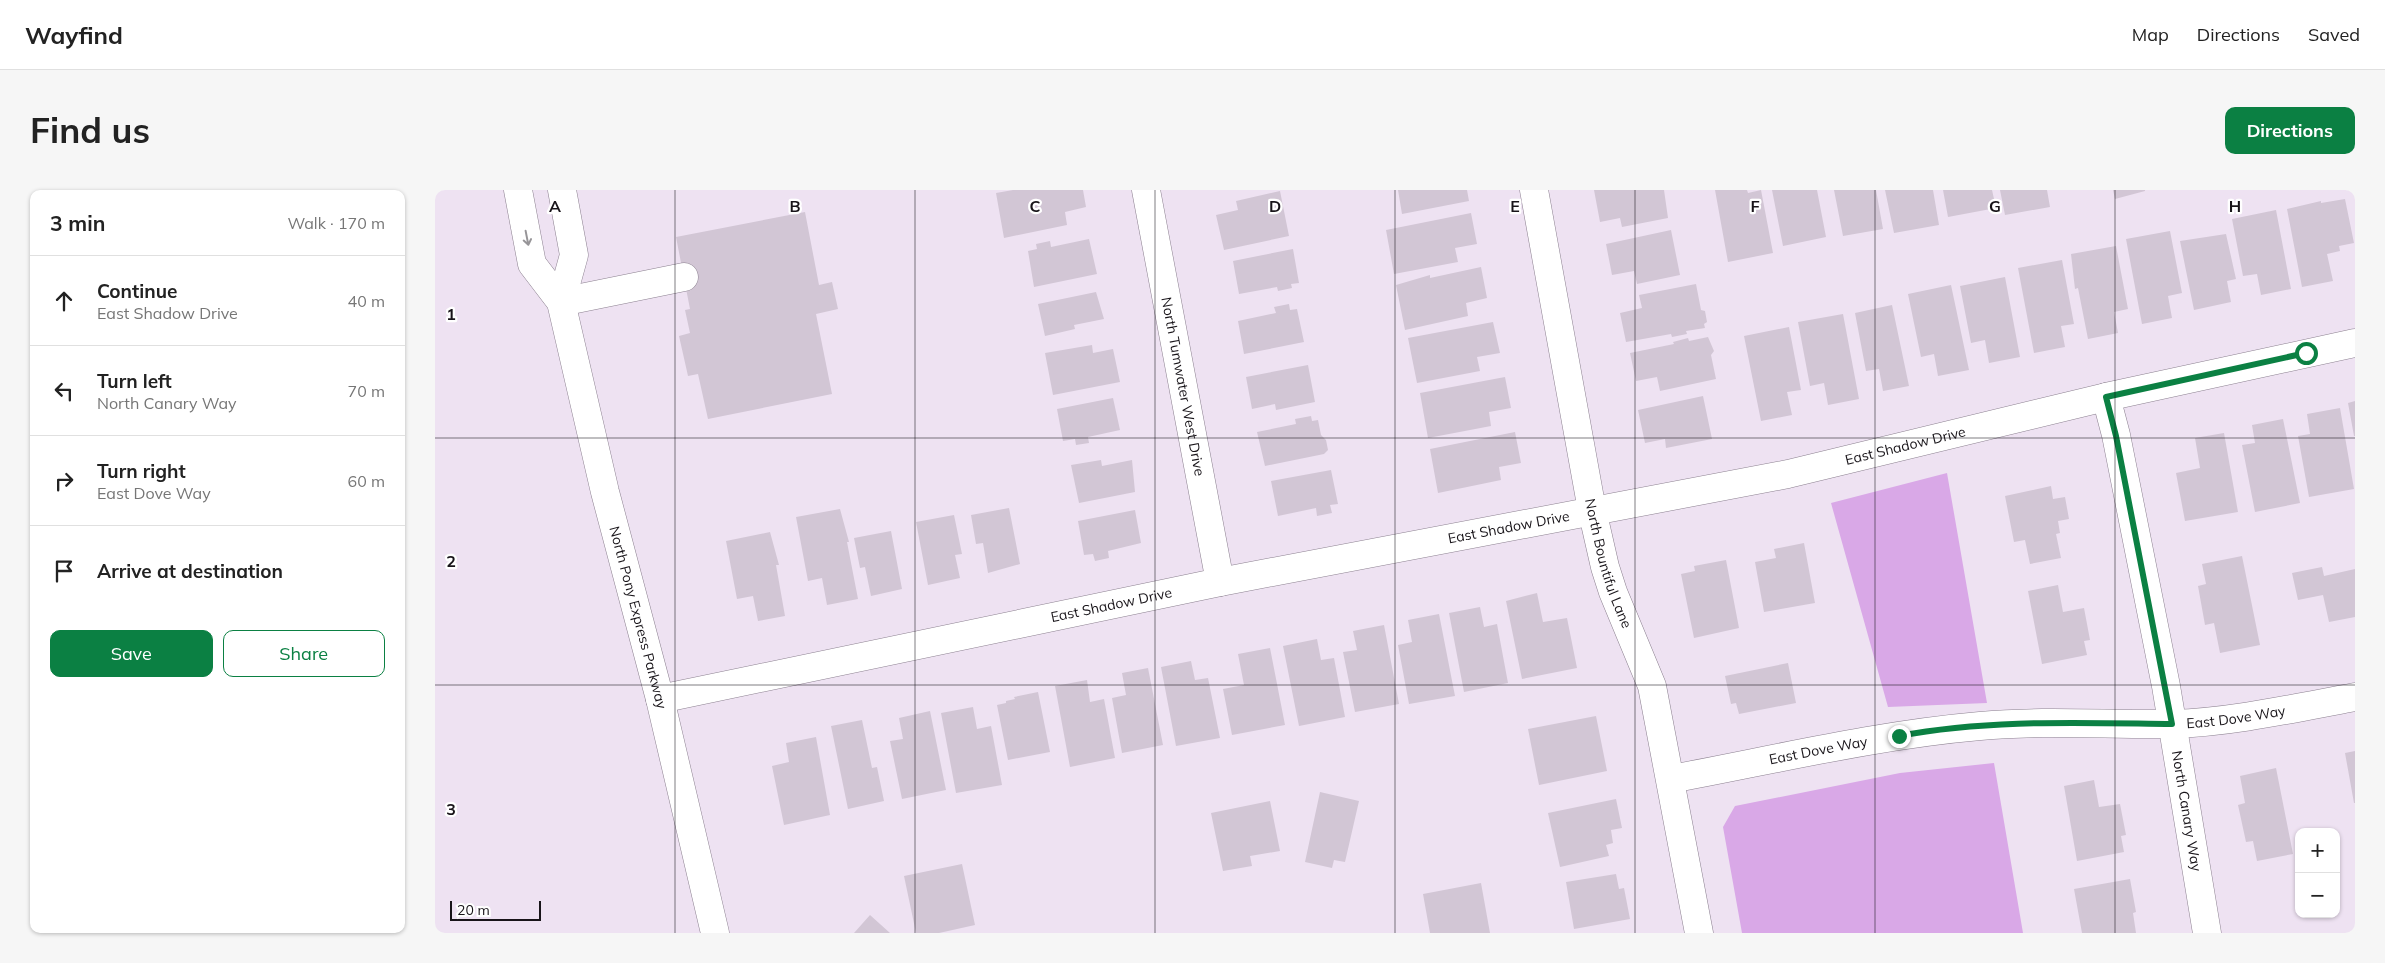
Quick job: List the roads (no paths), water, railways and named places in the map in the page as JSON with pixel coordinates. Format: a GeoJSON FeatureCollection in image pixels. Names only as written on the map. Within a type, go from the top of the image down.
{"type":"FeatureCollection","features":[{"type":"Feature","properties":{"kind":"street","name":"North Pony Express Parkway"},"geometry":{"type":"LineString","coordinates":[[518,190],[532,264],[561,302],[605,492],[660,699],[715,933]]}},
{"type":"Feature","properties":{"kind":"street","name":"North Pony Express Parkway"},"geometry":{"type":"LineString","coordinates":[[561,302],[574,255],[562,190]]}},
{"type":"Feature","properties":{"kind":"street","name":"North Tumwater West Drive"},"geometry":{"type":"LineString","coordinates":[[1146,190],[1220,582]]}},
{"type":"Feature","properties":{"kind":"street","name":"North Bountiful Lane"},"geometry":{"type":"LineString","coordinates":[[1534,190],[1593,510],[1608,575],[1652,686],[1699,933]]}},
{"type":"Feature","properties":{"kind":"street"},"geometry":{"type":"LineString","coordinates":[[561,302],[684,277]]}},
{"type":"Feature","properties":{"kind":"street","name":"East Shadow Drive"},"geometry":{"type":"LineString","coordinates":[[660,699],[1220,582],[1788,474],[2106,397],[2355,343]]}},
{"type":"Feature","properties":{"kind":"street","name":"North Canary Way"},"geometry":{"type":"LineString","coordinates":[[2106,397],[2116,436],[2172,724],[2207,933]]}},
{"type":"Feature","properties":{"kind":"street","name":"East Dove Way"},"geometry":{"type":"LineString","coordinates":[[1671,779],[1910,734],[1980,726],[2059,722],[2172,724],[2206,722],[2355,697]]}}]}
